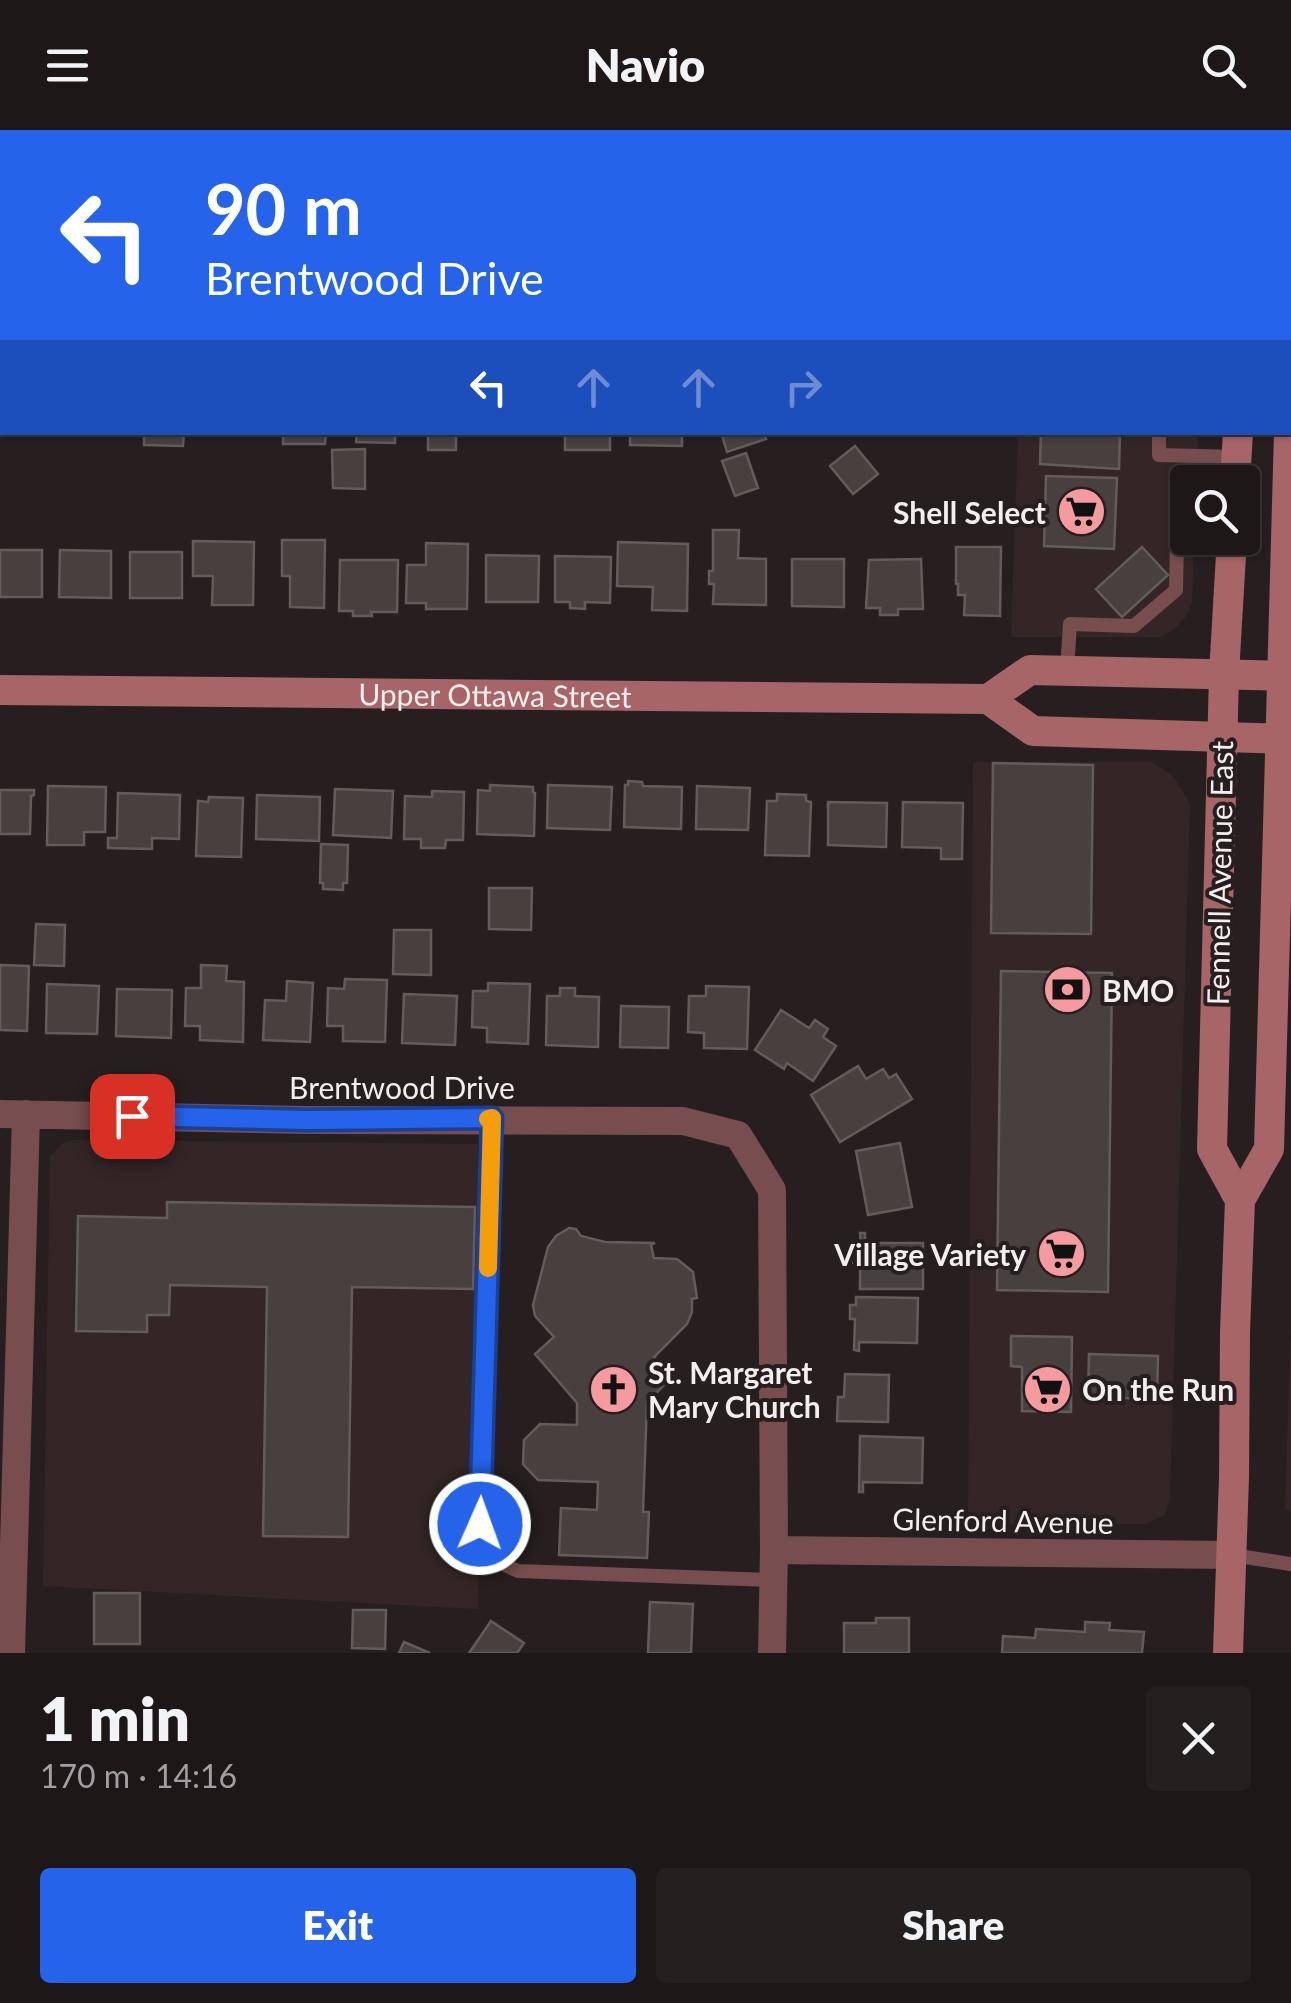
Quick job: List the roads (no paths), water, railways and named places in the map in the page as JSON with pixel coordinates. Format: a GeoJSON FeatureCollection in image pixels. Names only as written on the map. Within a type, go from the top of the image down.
{"type":"FeatureCollection","features":[{"type":"Feature","properties":{"kind":"main road","name":"Fennell Avenue East"},"geometry":{"type":"LineString","coordinates":[[1228,1653],[1240,1200],[1269,1149],[1285,739],[1289,435]]}},
{"type":"Feature","properties":{"kind":"main road","name":"Fennell Avenue East"},"geometry":{"type":"LineString","coordinates":[[1231,555],[1222,736],[1212,1149],[1240,1200]]}},
{"type":"Feature","properties":{"kind":"main road"},"geometry":{"type":"LineString","coordinates":[[1285,739],[1033,731],[988,699],[1030,670],[1286,676]]}},
{"type":"Feature","properties":{"kind":"main road","name":"Upper Ottawa Street"},"geometry":{"type":"LineString","coordinates":[[0,690],[988,699]]}},
{"type":"Feature","properties":{"kind":"street","name":"Brentwood Drive"},"geometry":{"type":"LineString","coordinates":[[13,1114],[308,1120],[683,1120],[738,1135],[772,1190],[774,1550]]}},
{"type":"Feature","properties":{"kind":"street"},"geometry":{"type":"LineString","coordinates":[[12,1653],[13,1114]]}},
{"type":"Feature","properties":{"kind":"street"},"geometry":{"type":"LineString","coordinates":[[772,1653],[774,1550]]}},
{"type":"Feature","properties":{"kind":"street","name":"Glenford Avenue"},"geometry":{"type":"LineString","coordinates":[[774,1550],[1231,1554]]}},
{"type":"Feature","properties":{"kind":"lane"},"geometry":{"type":"LineString","coordinates":[[1160,435],[1159,455],[1236,457]]}},
{"type":"Feature","properties":{"kind":"lane"},"geometry":{"type":"LineString","coordinates":[[1066,670],[1070,624],[1134,626],[1176,590],[1177,555]]}},
{"type":"Feature","properties":{"kind":"lane"},"geometry":{"type":"LineString","coordinates":[[492,1118],[480,1524],[485,1556],[518,1571],[772,1580]]}},
{"type":"Feature","properties":{"kind":"lane"},"geometry":{"type":"LineString","coordinates":[[1231,1554],[1291,1564]]}},
{"type":"Feature","properties":{"kind":"place","name":"Shell Select"},"geometry":{"type":"Point","coordinates":[1081,512]}},
{"type":"Feature","properties":{"kind":"place","name":"BMO"},"geometry":{"type":"Point","coordinates":[1067,990]}},
{"type":"Feature","properties":{"kind":"place","name":"Village Variety"},"geometry":{"type":"Point","coordinates":[1061,1254]}},
{"type":"Feature","properties":{"kind":"place","name":"St. Margaret Mary Church"},"geometry":{"type":"Point","coordinates":[613,1389]}},
{"type":"Feature","properties":{"kind":"place","name":"On the Run"},"geometry":{"type":"Point","coordinates":[1047,1389]}}]}
